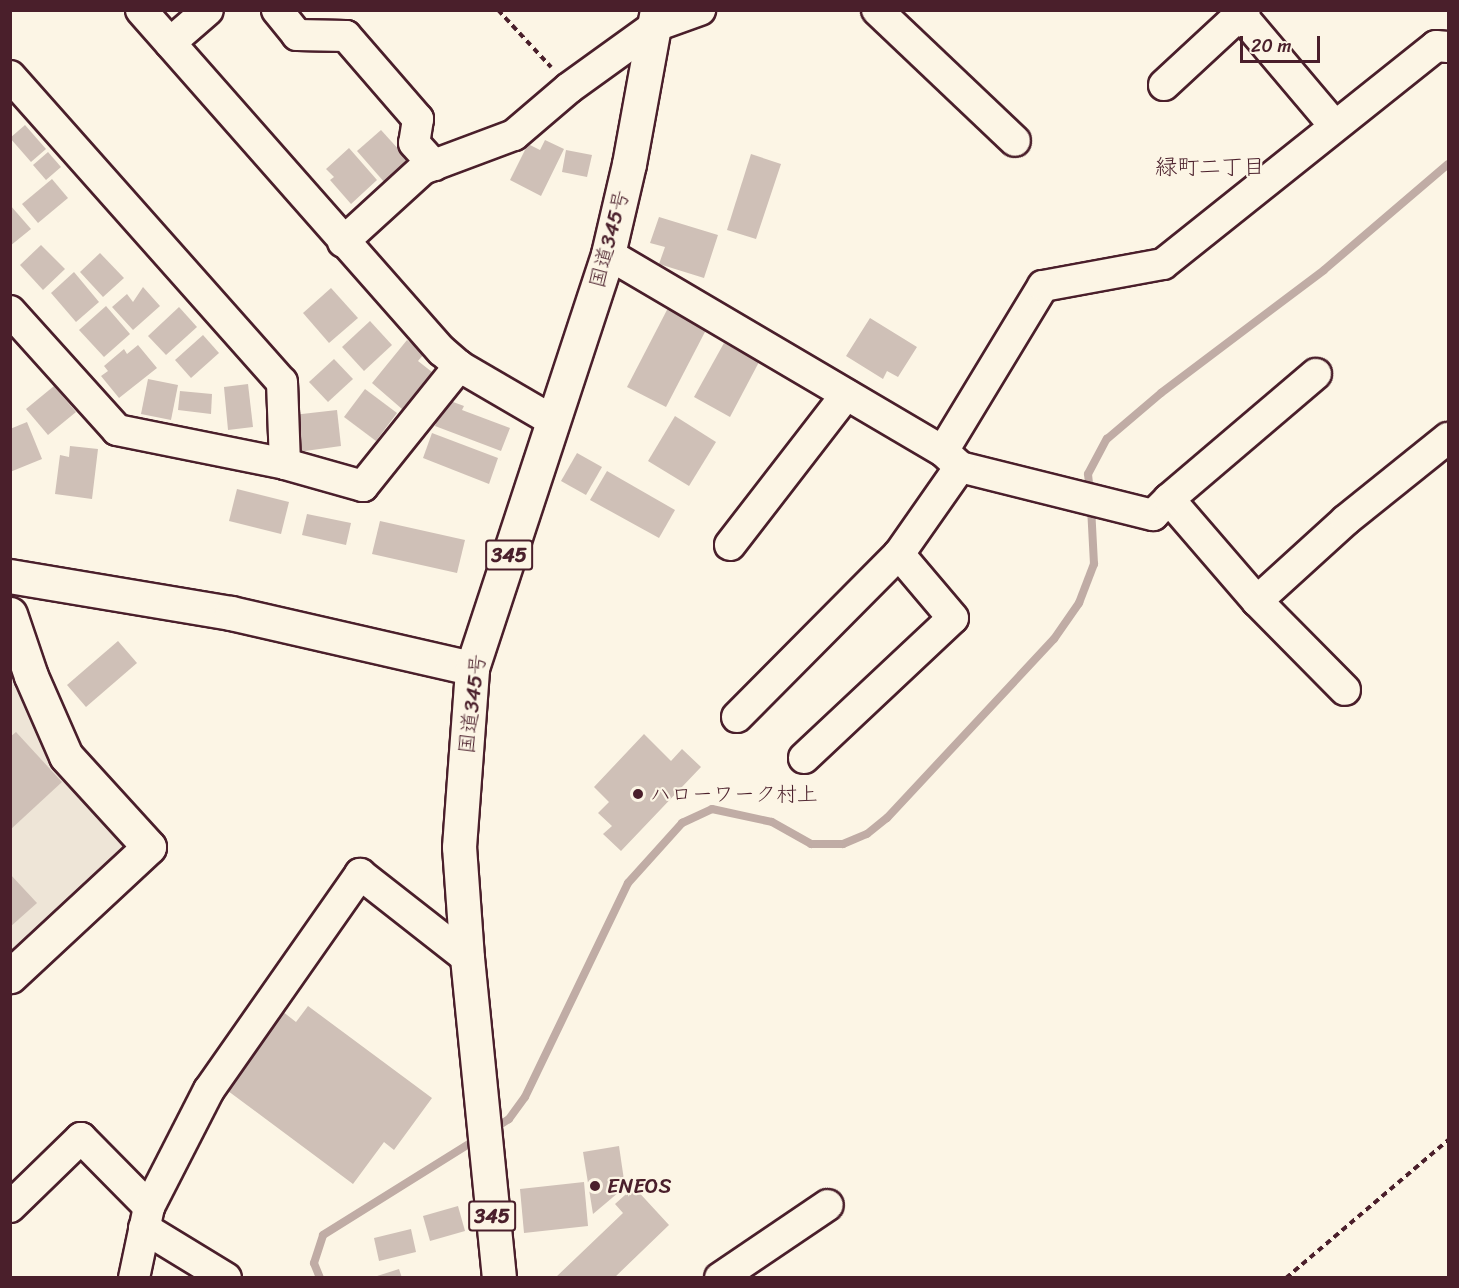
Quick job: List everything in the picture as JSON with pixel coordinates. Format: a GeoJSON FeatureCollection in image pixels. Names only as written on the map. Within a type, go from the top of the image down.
{"type":"FeatureCollection","features":[{"type":"Feature","properties":{"kind":"main road","name":"国道345号"},"geometry":{"type":"LineString","coordinates":[[499,1278],[467,958],[459,847],[472,668],[608,254],[629,164],[656,18]]}},
{"type":"Feature","properties":{"kind":"main road"},"geometry":{"type":"LineString","coordinates":[[10,576],[231,613],[472,668]]}},
{"type":"Feature","properties":{"kind":"main road"},"geometry":{"type":"LineString","coordinates":[[10,614],[31,676],[66,756],[149,847],[10,976]]}},
{"type":"Feature","properties":{"kind":"street"},"geometry":{"type":"LineString","coordinates":[[141,10],[343,242],[459,366],[553,422]]}},
{"type":"Feature","properties":{"kind":"street"},"geometry":{"type":"LineString","coordinates":[[170,43],[208,10]]}},
{"type":"Feature","properties":{"kind":"street"},"geometry":{"type":"LineString","coordinates":[[277,10],[297,34],[346,36],[418,119],[414,143],[434,165]]}},
{"type":"Feature","properties":{"kind":"street"},"geometry":{"type":"LineString","coordinates":[[343,242],[423,170],[514,135],[656,18],[700,10]]}},
{"type":"Feature","properties":{"kind":"street"},"geometry":{"type":"LineString","coordinates":[[877,10],[1015,141]]}},
{"type":"Feature","properties":{"kind":"street"},"geometry":{"type":"LineString","coordinates":[[1164,85],[1243,13],[1334,125]]}},
{"type":"Feature","properties":{"kind":"street"},"geometry":{"type":"LineString","coordinates":[[737,717],[899,554],[1043,286],[1163,264],[1334,125],[1436,46],[1449,47]]}},
{"type":"Feature","properties":{"kind":"street"},"geometry":{"type":"LineString","coordinates":[[10,76],[282,382],[285,464]]}},
{"type":"Feature","properties":{"kind":"street"},"geometry":{"type":"LineString","coordinates":[[608,254],[951,459],[1153,515],[1316,374]]}},
{"type":"Feature","properties":{"kind":"street"},"geometry":{"type":"LineString","coordinates":[[10,311],[117,430],[285,464],[363,486],[459,366]]}},
{"type":"Feature","properties":{"kind":"street"},"geometry":{"type":"LineString","coordinates":[[730,545],[846,395]]}},
{"type":"Feature","properties":{"kind":"street"},"geometry":{"type":"LineString","coordinates":[[1257,601],[1346,520],[1449,438]]}},
{"type":"Feature","properties":{"kind":"street"},"geometry":{"type":"LineString","coordinates":[[1169,499],[1257,601],[1345,690]]}},
{"type":"Feature","properties":{"kind":"street"},"geometry":{"type":"LineString","coordinates":[[804,758],[953,618],[899,554]]}},
{"type":"Feature","properties":{"kind":"street"},"geometry":{"type":"LineString","coordinates":[[134,1278],[146,1217],[209,1090],[360,874],[467,958]]}},
{"type":"Feature","properties":{"kind":"street"},"geometry":{"type":"LineString","coordinates":[[10,1207],[81,1138],[146,1217],[226,1278]]}},
{"type":"Feature","properties":{"kind":"street"},"geometry":{"type":"LineString","coordinates":[[720,1278],[828,1205]]}},
{"type":"Feature","properties":{"kind":"path"},"geometry":{"type":"LineString","coordinates":[[498,10],[570,88]]}},
{"type":"Feature","properties":{"kind":"path"},"geometry":{"type":"LineString","coordinates":[[1286,1278],[1449,1140]]}},
{"type":"Feature","properties":{"kind":"shaded area"},"geometry":{"type":"Polygon","coordinates":[[[10,655],[50,760],[123,841],[122,856],[10,956],[10,655]]]}},
{"type":"Feature","properties":{"kind":"building"},"geometry":{"type":"Polygon","coordinates":[[[25,125],[46,149],[31,162],[10,138],[25,125]]]}},
{"type":"Feature","properties":{"kind":"building"},"geometry":{"type":"Polygon","coordinates":[[[381,130],[410,162],[385,183],[357,151],[381,130]]]}},
{"type":"Feature","properties":{"kind":"building"},"geometry":{"type":"Polygon","coordinates":[[[545,140],[564,149],[541,196],[510,180],[528,144],[540,150],[545,140]]]}},
{"type":"Feature","properties":{"kind":"building"},"geometry":{"type":"Polygon","coordinates":[[[349,148],[377,180],[351,204],[330,180],[334,177],[326,169],[349,148]]]}},
{"type":"Feature","properties":{"kind":"building"},"geometry":{"type":"Polygon","coordinates":[[[566,150],[592,155],[587,177],[562,172],[566,150]]]}},
{"type":"Feature","properties":{"kind":"building"},"geometry":{"type":"Polygon","coordinates":[[[48,152],[61,167],[46,180],[33,165],[48,152]]]}},
{"type":"Feature","properties":{"kind":"building"},"geometry":{"type":"Polygon","coordinates":[[[751,154],[781,164],[756,239],[727,230],[751,154]]]}},
{"type":"Feature","properties":{"kind":"building"},"geometry":{"type":"Polygon","coordinates":[[[52,179],[68,198],[38,223],[22,204],[52,179]]]}},
{"type":"Feature","properties":{"kind":"building"},"geometry":{"type":"Polygon","coordinates":[[[10,205],[31,229],[10,246],[10,205]]]}},
{"type":"Feature","properties":{"kind":"building"},"geometry":{"type":"Polygon","coordinates":[[[659,217],[718,235],[704,278],[659,264],[665,247],[650,243],[659,217]]]}},
{"type":"Feature","properties":{"kind":"building"},"geometry":{"type":"Polygon","coordinates":[[[41,245],[65,269],[43,290],[20,265],[41,245]]]}},
{"type":"Feature","properties":{"kind":"building"},"geometry":{"type":"Polygon","coordinates":[[[100,253],[124,278],[103,297],[80,272],[100,253]]]}},
{"type":"Feature","properties":{"kind":"building"},"geometry":{"type":"Polygon","coordinates":[[[74,272],[99,302],[76,322],[51,293],[74,272]]]}},
{"type":"Feature","properties":{"kind":"building"},"geometry":{"type":"Polygon","coordinates":[[[143,287],[160,306],[133,330],[112,307],[127,294],[133,302],[143,287]]]}},
{"type":"Feature","properties":{"kind":"building"},"geometry":{"type":"Polygon","coordinates":[[[331,288],[358,318],[329,343],[303,313],[331,288]]]}},
{"type":"Feature","properties":{"kind":"building"},"geometry":{"type":"Polygon","coordinates":[[[106,306],[130,334],[104,357],[79,330],[106,306]]]}},
{"type":"Feature","properties":{"kind":"building"},"geometry":{"type":"Polygon","coordinates":[[[179,307],[197,327],[166,355],[148,336],[179,307]]]}},
{"type":"Feature","properties":{"kind":"building"},"geometry":{"type":"Polygon","coordinates":[[[668,308],[707,328],[666,407],[627,387],[668,308]]]}},
{"type":"Feature","properties":{"kind":"building"},"geometry":{"type":"Polygon","coordinates":[[[870,318],[917,347],[898,377],[887,371],[883,379],[846,356],[870,318]]]}},
{"type":"Feature","properties":{"kind":"building"},"geometry":{"type":"Polygon","coordinates":[[[370,321],[392,345],[364,371],[342,347],[370,321]]]}},
{"type":"Feature","properties":{"kind":"building"},"geometry":{"type":"Polygon","coordinates":[[[203,335],[219,353],[191,378],[175,360],[203,335]]]}},
{"type":"Feature","properties":{"kind":"building"},"geometry":{"type":"Polygon","coordinates":[[[407,340],[424,354],[418,361],[432,372],[402,409],[372,383],[407,340]]]}},
{"type":"Feature","properties":{"kind":"building"},"geometry":{"type":"Polygon","coordinates":[[[724,343],[759,362],[730,417],[694,397],[724,343]]]}},
{"type":"Feature","properties":{"kind":"building"},"geometry":{"type":"Polygon","coordinates":[[[138,345],[157,368],[119,398],[101,376],[108,371],[104,366],[124,349],[127,354],[138,345]]]}},
{"type":"Feature","properties":{"kind":"building"},"geometry":{"type":"Polygon","coordinates":[[[334,359],[353,379],[328,402],[309,382],[334,359]]]}},
{"type":"Feature","properties":{"kind":"building"},"geometry":{"type":"Polygon","coordinates":[[[148,379],[178,385],[171,420],[141,414],[148,379]]]}},
{"type":"Feature","properties":{"kind":"building"},"geometry":{"type":"Polygon","coordinates":[[[248,384],[253,427],[228,430],[224,387],[248,384]]]}},
{"type":"Feature","properties":{"kind":"building"},"geometry":{"type":"Polygon","coordinates":[[[54,386],[76,412],[48,435],[26,409],[54,386]]]}},
{"type":"Feature","properties":{"kind":"building"},"geometry":{"type":"Polygon","coordinates":[[[365,389],[397,413],[376,441],[344,417],[365,389]]]}},
{"type":"Feature","properties":{"kind":"building"},"geometry":{"type":"Polygon","coordinates":[[[180,391],[212,394],[211,414],[178,410],[180,391]]]}},
{"type":"Feature","properties":{"kind":"building"},"geometry":{"type":"Polygon","coordinates":[[[445,399],[464,406],[462,410],[510,428],[501,451],[435,426],[445,399]]]}},
{"type":"Feature","properties":{"kind":"building"},"geometry":{"type":"Polygon","coordinates":[[[337,410],[341,446],[298,452],[293,415],[337,410]]]}},
{"type":"Feature","properties":{"kind":"building"},"geometry":{"type":"Polygon","coordinates":[[[675,416],[716,442],[689,486],[648,461],[675,416]]]}},
{"type":"Feature","properties":{"kind":"building"},"geometry":{"type":"Polygon","coordinates":[[[27,422],[42,459],[10,472],[10,429],[27,422]]]}},
{"type":"Feature","properties":{"kind":"building"},"geometry":{"type":"Polygon","coordinates":[[[432,433],[498,458],[489,484],[423,458],[432,433]]]}},
{"type":"Feature","properties":{"kind":"building"},"geometry":{"type":"Polygon","coordinates":[[[70,446],[98,449],[92,499],[55,494],[60,455],[69,457],[70,446]]]}},
{"type":"Feature","properties":{"kind":"building"},"geometry":{"type":"Polygon","coordinates":[[[577,453],[602,467],[586,495],[561,481],[577,453]]]}},
{"type":"Feature","properties":{"kind":"building"},"geometry":{"type":"Polygon","coordinates":[[[607,471],[675,510],[659,538],[590,500],[607,471]]]}},
{"type":"Feature","properties":{"kind":"building"},"geometry":{"type":"Polygon","coordinates":[[[237,489],[289,502],[281,534],[229,521],[237,489]]]}},
{"type":"Feature","properties":{"kind":"building"},"geometry":{"type":"Polygon","coordinates":[[[307,514],[351,523],[346,545],[302,535],[307,514]]]}},
{"type":"Feature","properties":{"kind":"building"},"geometry":{"type":"Polygon","coordinates":[[[380,521],[465,540],[457,573],[372,554],[380,521]]]}},
{"type":"Feature","properties":{"kind":"building"},"geometry":{"type":"Polygon","coordinates":[[[118,641],[137,663],[86,707],[67,685],[118,641]]]}},
{"type":"Feature","properties":{"kind":"building"},"geometry":{"type":"Polygon","coordinates":[[[16,732],[62,782],[10,830],[10,737],[16,732]]]}},
{"type":"Feature","properties":{"kind":"building","name":"ハローワーク村上"},"geometry":{"type":"Polygon","coordinates":[[[644,734],[671,761],[682,749],[701,767],[621,851],[603,834],[612,826],[598,813],[609,802],[594,787],[644,734]]]}},
{"type":"Feature","properties":{"kind":"building"},"geometry":{"type":"Polygon","coordinates":[[[10,874],[37,903],[10,927],[10,874]]]}},
{"type":"Feature","properties":{"kind":"building"},"geometry":{"type":"Polygon","coordinates":[[[308,1006],[432,1098],[394,1150],[384,1142],[353,1184],[224,1088],[282,1011],[296,1022],[308,1006]]]}},
{"type":"Feature","properties":{"kind":"building"},"geometry":{"type":"Polygon","coordinates":[[[619,1146],[625,1187],[593,1214],[583,1152],[619,1146]]]}},
{"type":"Feature","properties":{"kind":"building"},"geometry":{"type":"Polygon","coordinates":[[[584,1182],[588,1226],[524,1233],[520,1189],[584,1182]]]}},
{"type":"Feature","properties":{"kind":"building"},"geometry":{"type":"Polygon","coordinates":[[[634,1187],[669,1225],[614,1278],[555,1278],[623,1213],[615,1204],[634,1187]]]}},
{"type":"Feature","properties":{"kind":"building"},"geometry":{"type":"Polygon","coordinates":[[[458,1206],[465,1231],[430,1241],[423,1216],[458,1206]]]}},
{"type":"Feature","properties":{"kind":"building"},"geometry":{"type":"Polygon","coordinates":[[[411,1229],[416,1252],[379,1261],[374,1238],[411,1229]]]}},
{"type":"Feature","properties":{"kind":"building"},"geometry":{"type":"Polygon","coordinates":[[[399,1269],[402,1278],[374,1278],[374,1277],[399,1269]]]}},
{"type":"Feature","properties":{"kind":"waterway"},"geometry":{"type":"LineString","coordinates":[[1090,493],[1088,474],[1107,439],[1161,393],[1324,270],[1448,164]]}},
{"type":"Feature","properties":{"kind":"waterway"},"geometry":{"type":"LineString","coordinates":[[492,1130],[509,1119],[525,1097],[628,883],[682,823],[712,809],[772,822],[811,844],[843,844],[867,834],[887,818],[1054,639],[1079,603],[1094,564],[1091,506]]}},
{"type":"Feature","properties":{"kind":"waterway"},"geometry":{"type":"LineString","coordinates":[[320,1278],[314,1263],[323,1235],[478,1138]]}},
{"type":"Feature","properties":{"kind":"place","name":"ハローワーク村上"},"geometry":{"type":"Point","coordinates":[638,794]}},
{"type":"Feature","properties":{"kind":"place","name":"ENEOS"},"geometry":{"type":"Point","coordinates":[595,1186]}},
{"type":"Feature","properties":{"kind":"district","name":"緑町二丁目"},"geometry":{"type":"Point","coordinates":[1210,167]}}]}
